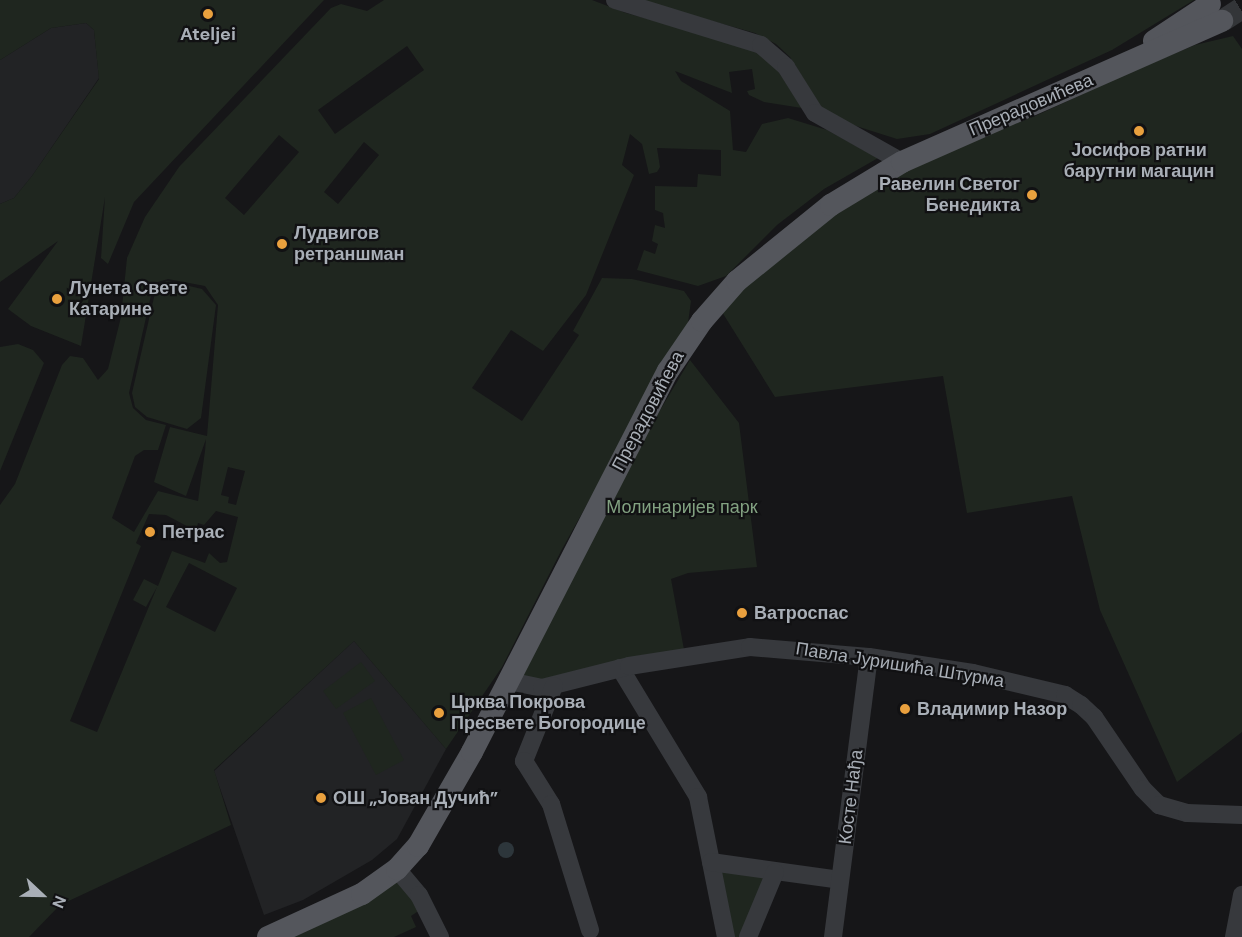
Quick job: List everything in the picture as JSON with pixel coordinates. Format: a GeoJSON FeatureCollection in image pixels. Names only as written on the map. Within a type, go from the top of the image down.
{"type":"FeatureCollection","features":[{"type":"Feature","properties":{"kind":"main road","name":"Прерадовићева"},"geometry":{"type":"LineString","coordinates":[[268,937],[362,894],[397,869],[436,821],[683,346],[737,281],[766,255],[831,205],[902,162],[1118,67],[1216,12]]}},
{"type":"Feature","properties":{"kind":"street"},"geometry":{"type":"LineString","coordinates":[[615,0],[761,45],[786,67],[815,113],[902,162]]}},
{"type":"Feature","properties":{"kind":"street","name":"Павла Јуришића Штурма"},"geometry":{"type":"LineString","coordinates":[[509,681],[532,688],[554,686],[620,668],[750,647],[869,657],[973,673],[1065,695],[1094,717],[1143,789],[1159,805],[1187,813],[1242,815]]}},
{"type":"Feature","properties":{"kind":"street","name":"Косте Нађа"},"geometry":{"type":"LineString","coordinates":[[833,937],[869,657]]}},
{"type":"Feature","properties":{"kind":"street"},"geometry":{"type":"LineString","coordinates":[[620,668],[698,797],[726,937]]}},
{"type":"Feature","properties":{"kind":"street"},"geometry":{"type":"LineString","coordinates":[[554,686],[524,761],[551,804],[590,930]]}},
{"type":"Feature","properties":{"kind":"street"},"geometry":{"type":"LineString","coordinates":[[711,862],[840,880]]}},
{"type":"Feature","properties":{"kind":"street"},"geometry":{"type":"LineString","coordinates":[[397,869],[419,895],[440,937]]}},
{"type":"Feature","properties":{"kind":"street"},"geometry":{"type":"LineString","coordinates":[[748,937],[775,872]]}},
{"type":"Feature","properties":{"kind":"street"},"geometry":{"type":"LineString","coordinates":[[1234,937],[1242,895]]}},
{"type":"Feature","properties":{"kind":"shaded area"},"geometry":{"type":"Polygon","coordinates":[[[86,23],[94,30],[99,78],[32,176],[14,198],[0,204],[0,60],[51,28],[86,23]]]}},
{"type":"Feature","properties":{"kind":"shaded area","name":"ОШ „Јован Дучић”"},"geometry":{"type":"Polygon","coordinates":[[[354,641],[446,749],[397,839],[372,860],[303,900],[264,915],[214,771],[354,641]]]}},
{"type":"Feature","properties":{"kind":"shaded area"},"geometry":{"type":"Polygon","coordinates":[[[506,842],[512,844],[514,850],[512,856],[506,858],[500,856],[498,850],[500,844],[506,842]]]}},
{"type":"Feature","properties":{"kind":"green space"},"geometry":{"type":"Polygon","coordinates":[[[0,0],[324,0],[134,202],[108,264],[101,258],[105,197],[81,346],[31,326],[8,309],[58,241],[0,282],[0,204],[14,198],[32,176],[99,79],[94,30],[86,23],[51,28],[0,60],[0,0]]]}},
{"type":"Feature","properties":{"kind":"green space"},"geometry":{"type":"Polygon","coordinates":[[[384,0],[592,0],[626,13],[753,47],[767,54],[802,108],[764,102],[749,95],[747,91],[755,89],[752,69],[729,72],[732,93],[675,71],[681,81],[730,111],[733,150],[746,152],[762,124],[788,118],[827,130],[878,158],[824,189],[777,225],[726,276],[698,286],[637,270],[644,250],[655,254],[658,244],[652,241],[655,225],[665,228],[663,213],[655,210],[655,186],[697,187],[698,174],[721,176],[721,150],[657,148],[660,167],[657,172],[649,174],[642,144],[630,134],[622,165],[634,175],[586,295],[543,351],[511,330],[472,388],[522,421],[579,335],[573,331],[602,278],[632,279],[684,291],[691,301],[688,323],[561,551],[502,667],[446,749],[354,641],[214,770],[231,825],[60,905],[29,937],[0,937],[0,505],[15,484],[62,365],[70,356],[83,358],[98,380],[108,369],[121,317],[127,258],[145,217],[179,167],[331,8],[341,4],[367,11],[384,0]],[[407,46],[318,110],[335,134],[424,70],[407,46]],[[279,135],[225,198],[244,215],[299,152],[279,135]],[[364,142],[324,192],[338,204],[379,155],[364,142]],[[168,279],[158,282],[152,291],[129,393],[133,408],[146,420],[166,425],[158,450],[144,450],[135,456],[112,518],[134,532],[158,491],[198,501],[206,439],[186,496],[154,482],[170,427],[207,436],[218,305],[205,286],[168,279]],[[228,467],[221,495],[229,497],[228,503],[236,505],[245,471],[228,467]],[[216,511],[204,525],[198,523],[196,531],[166,515],[149,514],[136,543],[141,546],[70,721],[97,732],[157,587],[146,607],[133,600],[144,579],[158,586],[172,551],[205,563],[209,553],[220,563],[227,562],[238,517],[216,511]],[[189,563],[166,607],[215,632],[237,588],[189,563]]]}},
{"type":"Feature","properties":{"kind":"green space"},"geometry":{"type":"Polygon","coordinates":[[[637,0],[1194,0],[1112,50],[930,134],[897,139],[834,119],[819,104],[790,57],[776,44],[755,33],[637,0]]]}},
{"type":"Feature","properties":{"kind":"green space"},"geometry":{"type":"Polygon","coordinates":[[[1233,36],[1242,49],[1242,732],[1177,782],[1100,610],[1072,496],[967,513],[943,376],[775,397],[722,312],[769,260],[904,169],[1034,110],[1033,117],[1195,45],[1233,36]]]}},
{"type":"Feature","properties":{"kind":"green space"},"geometry":{"type":"Polygon","coordinates":[[[168,281],[202,289],[216,305],[201,418],[187,429],[147,417],[135,407],[132,393],[155,293],[160,283],[168,281]]]}},
{"type":"Feature","properties":{"kind":"green space"},"geometry":{"type":"Polygon","coordinates":[[[18,344],[33,350],[44,363],[0,471],[0,347],[18,344]]]}},
{"type":"Feature","properties":{"kind":"green space","name":"Молинаријев парк"},"geometry":{"type":"Polygon","coordinates":[[[690,360],[739,423],[757,567],[688,573],[671,579],[685,655],[554,686],[521,675],[646,434],[690,360]]]}},
{"type":"Feature","properties":{"kind":"green space"},"geometry":{"type":"Polygon","coordinates":[[[361,662],[375,681],[336,709],[323,691],[361,662]]]}},
{"type":"Feature","properties":{"kind":"green space"},"geometry":{"type":"Polygon","coordinates":[[[371,698],[404,760],[376,775],[343,713],[371,698]]]}},
{"type":"Feature","properties":{"kind":"green space"},"geometry":{"type":"Polygon","coordinates":[[[711,862],[775,872],[748,937],[726,937],[711,862]]]}},
{"type":"Feature","properties":{"kind":"green space"},"geometry":{"type":"Polygon","coordinates":[[[397,869],[426,906],[411,916],[416,927],[394,937],[266,937],[397,869]]]}},
{"type":"Feature","properties":{"kind":"tunnel"},"geometry":{"type":"LineString","coordinates":[[1222,21],[1242,8]]}},
{"type":"Feature","properties":{"kind":"place","name":"Ateljei"},"geometry":{"type":"Point","coordinates":[208,14]}},
{"type":"Feature","properties":{"kind":"place","name":"Јосифов ратни барутни магацин"},"geometry":{"type":"Point","coordinates":[1139,131]}},
{"type":"Feature","properties":{"kind":"place","name":"Равелин Светог Бенедикта"},"geometry":{"type":"Point","coordinates":[1032,195]}},
{"type":"Feature","properties":{"kind":"place","name":"Лудвигов ретраншман"},"geometry":{"type":"Point","coordinates":[282,244]}},
{"type":"Feature","properties":{"kind":"place","name":"Лунета Свете Катарине"},"geometry":{"type":"Point","coordinates":[57,299]}},
{"type":"Feature","properties":{"kind":"place","name":"Петрас"},"geometry":{"type":"Point","coordinates":[150,532]}},
{"type":"Feature","properties":{"kind":"place","name":"Ватроспас"},"geometry":{"type":"Point","coordinates":[742,613]}},
{"type":"Feature","properties":{"kind":"place","name":"Владимир Назор"},"geometry":{"type":"Point","coordinates":[905,709]}},
{"type":"Feature","properties":{"kind":"place","name":"Црква Покрова Пресвете Богородице"},"geometry":{"type":"Point","coordinates":[439,713]}},
{"type":"Feature","properties":{"kind":"place","name":"ОШ „Јован Дучић”"},"geometry":{"type":"Point","coordinates":[321,798]}}]}
